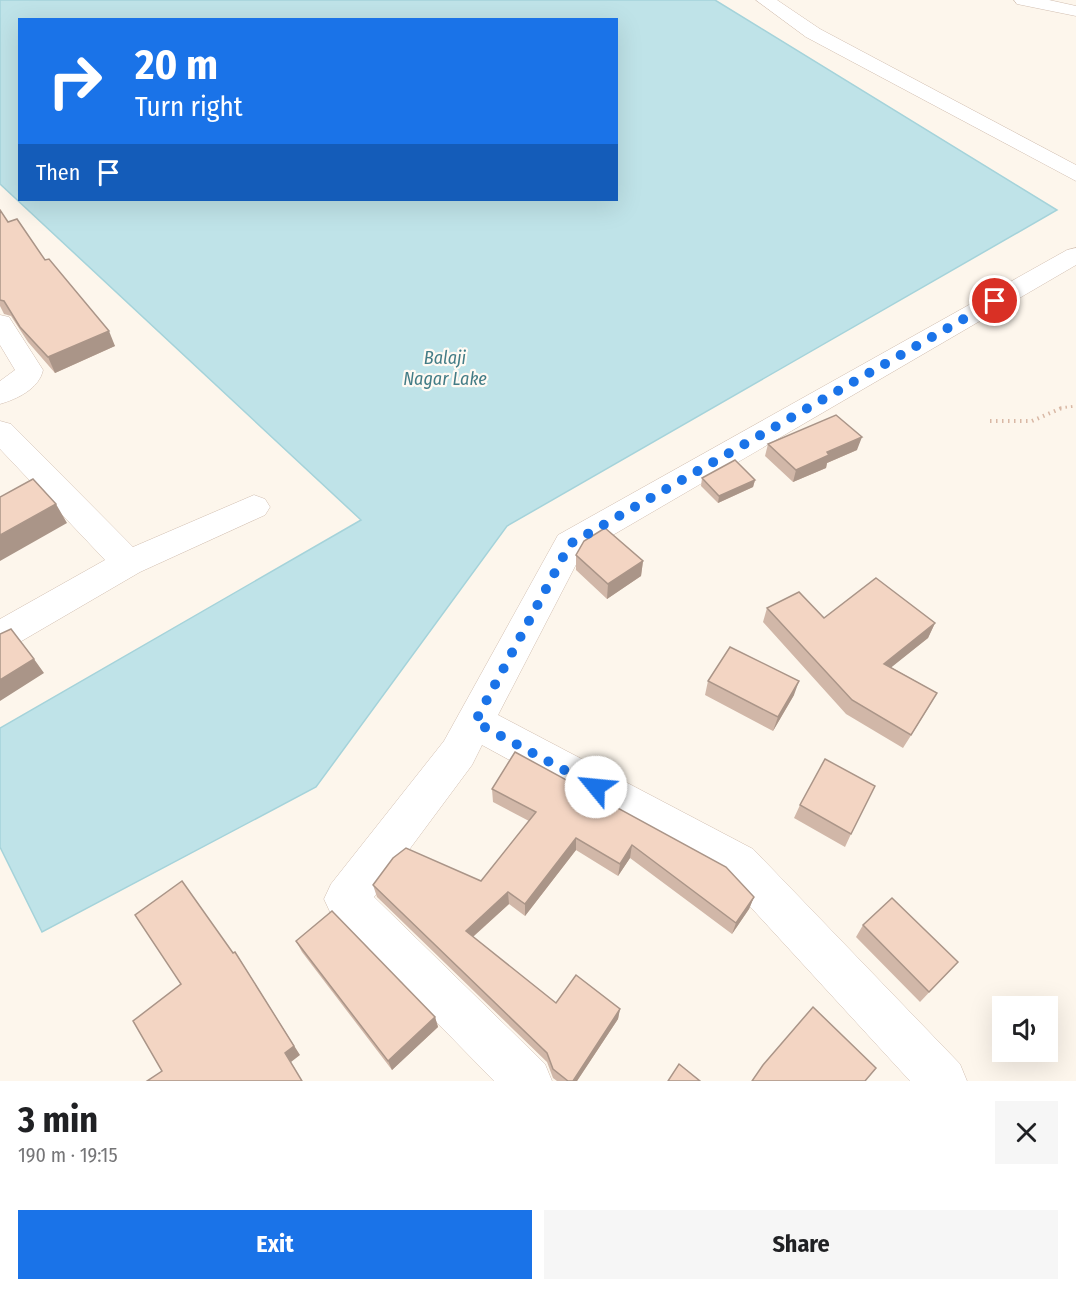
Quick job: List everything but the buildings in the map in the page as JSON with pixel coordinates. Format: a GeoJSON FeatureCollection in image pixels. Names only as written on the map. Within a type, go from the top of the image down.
{"type":"FeatureCollection","features":[{"type":"Feature","properties":{"kind":"street"},"geometry":{"type":"LineString","coordinates":[[765,0],[813,33],[1076,174]]}},
{"type":"Feature","properties":{"kind":"street"},"geometry":{"type":"LineString","coordinates":[[1015,3],[1076,11]]}},
{"type":"Feature","properties":{"kind":"street"},"geometry":{"type":"LineString","coordinates":[[528,1081],[346,898],[458,753],[570,544],[1076,255]]}},
{"type":"Feature","properties":{"kind":"street"},"geometry":{"type":"LineString","coordinates":[[0,323],[29,370],[27,378],[0,394]]}},
{"type":"Feature","properties":{"kind":"street"},"geometry":{"type":"LineString","coordinates":[[0,431],[129,563]]}},
{"type":"Feature","properties":{"kind":"street"},"geometry":{"type":"LineString","coordinates":[[0,636],[129,563],[254,507]]}},
{"type":"Feature","properties":{"kind":"street"},"geometry":{"type":"LineString","coordinates":[[475,722],[738,863],[943,1081]]}},
{"type":"Feature","properties":{"kind":"path"},"geometry":{"type":"LineString","coordinates":[[990,421],[1032,421],[1060,406],[1076,406]]}},
{"type":"Feature","properties":{"kind":"water","name":"Balaji Nagar Lake"},"geometry":{"type":"Polygon","coordinates":[[[0,0],[715,0],[1057,210],[507,526],[316,787],[42,932],[0,847],[0,728],[361,520],[18,201],[618,201],[618,18],[18,18],[18,201],[0,184],[0,0]]]}},
{"type":"Feature","properties":{"kind":"route"},"geometry":{"type":"LineString","coordinates":[[596,787],[475,722],[570,544],[995,301]]}}]}
